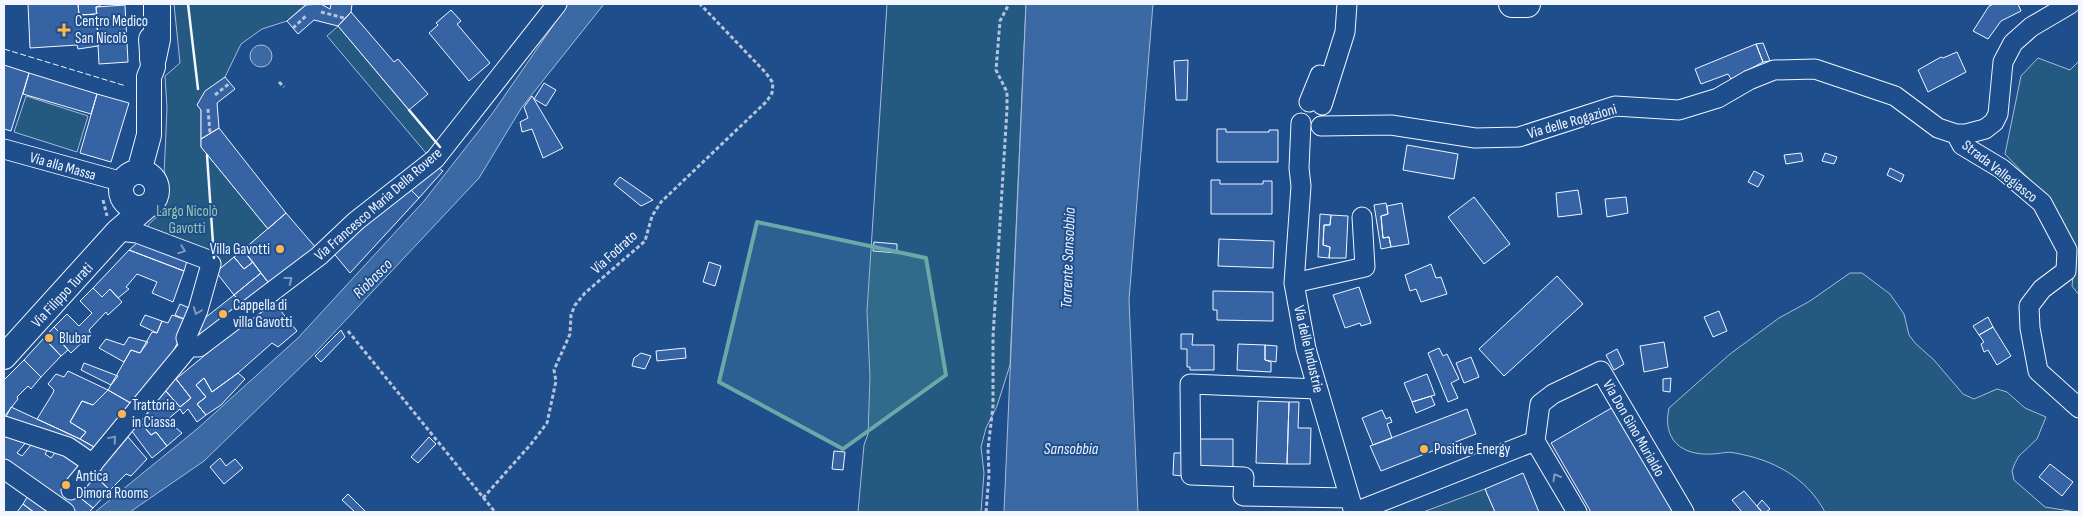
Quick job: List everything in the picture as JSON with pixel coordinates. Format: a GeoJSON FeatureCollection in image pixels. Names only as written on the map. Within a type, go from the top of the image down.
{"type":"FeatureCollection","features":[{"type":"Feature","properties":{"kind":"highway"},"geometry":{"type":"LineString","coordinates":[[153,62],[157,39],[157,4]]}},
{"type":"Feature","properties":{"kind":"highway"},"geometry":{"type":"LineString","coordinates":[[1512,4],[1527,4]]}},
{"type":"Feature","properties":{"kind":"main road"},"geometry":{"type":"LineString","coordinates":[[138,188],[149,136],[150,77],[153,62],[149,4]]}},
{"type":"Feature","properties":{"kind":"main road","name":"Via Filippo Turati"},"geometry":{"type":"LineString","coordinates":[[4,357],[118,231],[138,188]]}},
{"type":"Feature","properties":{"kind":"street","name":"Via Francesco Maria Della Rovere"},"geometry":{"type":"LineString","coordinates":[[189,347],[196,349],[215,337],[297,273],[356,221],[435,159],[557,4]]}},
{"type":"Feature","properties":{"kind":"street"},"geometry":{"type":"LineString","coordinates":[[1956,134],[1976,132],[1994,122],[1998,114],[2003,62],[2013,43],[2031,27],[2070,4]]}},
{"type":"Feature","properties":{"kind":"street","name":"Via delle Industrie"},"geometry":{"type":"LineString","coordinates":[[1346,9],[1345,32],[1316,116],[1301,180],[1294,283],[1306,349],[1353,507]]}},
{"type":"Feature","properties":{"kind":"street","name":"Via delle Rogazioni"},"geometry":{"type":"LineString","coordinates":[[1316,116],[1475,138],[1519,137],[1615,106],[1679,110],[1718,98],[1749,80],[1774,70],[1815,70],[1853,80],[1895,96],[1938,128],[1956,134]]}},
{"type":"Feature","properties":{"kind":"street","name":"Strada Vallegiasco"},"geometry":{"type":"LineString","coordinates":[[1956,134],[1962,145],[2002,169],[2042,203],[2067,250],[2066,271],[2042,289],[2029,306],[2030,328],[2038,371],[2079,408]]}},
{"type":"Feature","properties":{"kind":"street","name":"Via alla Massa"},"geometry":{"type":"LineString","coordinates":[[4,148],[138,188]]}},
{"type":"Feature","properties":{"kind":"street"},"geometry":{"type":"LineString","coordinates":[[1294,283],[1365,268],[1362,217]]}},
{"type":"Feature","properties":{"kind":"street"},"geometry":{"type":"LineString","coordinates":[[4,469],[62,504],[189,347],[186,343],[186,335],[198,310],[211,264],[206,259],[137,233],[118,231]]}},
{"type":"Feature","properties":{"kind":"street","name":"Via Don Gino Murialdo"},"geometry":{"type":"LineString","coordinates":[[1535,442],[1540,404],[1553,394],[1601,371],[1684,512]]}},
{"type":"Feature","properties":{"kind":"street"},"geometry":{"type":"LineString","coordinates":[[1318,389],[1190,384],[1191,475],[1244,477],[1243,496],[1353,507],[1535,442],[1577,512]]}},
{"type":"Feature","properties":{"kind":"street"},"geometry":{"type":"LineString","coordinates":[[4,426],[68,447],[93,464]]}},
{"type":"Feature","properties":{"kind":"path","name":"Via Fodrato"},"geometry":{"type":"LineString","coordinates":[[483,498],[526,450],[547,423],[556,381],[554,370],[570,334],[571,315],[575,305],[585,293],[646,241],[652,216],[661,202],[758,110],[772,93],[773,83],[766,73],[700,4]]}},
{"type":"Feature","properties":{"kind":"path"},"geometry":{"type":"LineString","coordinates":[[986,512],[989,475],[988,450],[993,406],[993,337],[1007,109],[1007,92],[996,70],[1000,21],[1009,4]]}},
{"type":"Feature","properties":{"kind":"path"},"geometry":{"type":"LineString","coordinates":[[321,12],[344,18]]}},
{"type":"Feature","properties":{"kind":"path"},"geometry":{"type":"LineString","coordinates":[[293,28],[306,16]]}},
{"type":"Feature","properties":{"kind":"path"},"geometry":{"type":"LineString","coordinates":[[280,82],[284,87]]}},
{"type":"Feature","properties":{"kind":"path"},"geometry":{"type":"LineString","coordinates":[[215,96],[230,83]]}},
{"type":"Feature","properties":{"kind":"path"},"geometry":{"type":"LineString","coordinates":[[208,109],[210,133]]}},
{"type":"Feature","properties":{"kind":"path"},"geometry":{"type":"LineString","coordinates":[[348,331],[495,512]]}},
{"type":"Feature","properties":{"kind":"highlighted area"},"geometry":{"type":"Polygon","coordinates":[[[757,222],[926,258],[946,375],[843,449],[719,382],[757,222]]]}},
{"type":"Feature","properties":{"kind":"green space","name":"Largo Nicolò Gavotti"},"geometry":{"type":"Polygon","coordinates":[[[174,4],[306,4],[287,21],[262,29],[241,44],[225,77],[198,105],[201,110],[201,147],[268,229],[216,272],[145,231],[149,224],[163,211],[168,192],[164,176],[167,108],[165,76],[180,63],[174,4]]]}},
{"type":"Feature","properties":{"kind":"green space"},"geometry":{"type":"Polygon","coordinates":[[[887,4],[1026,4],[1010,365],[997,406],[986,428],[981,447],[984,473],[981,512],[858,512],[864,445],[868,434],[870,377],[867,311],[887,4]]]}},
{"type":"Feature","properties":{"kind":"green space"},"geometry":{"type":"Polygon","coordinates":[[[338,26],[437,144],[426,153],[327,36],[338,26]]]}},
{"type":"Feature","properties":{"kind":"green space"},"geometry":{"type":"Polygon","coordinates":[[[2038,58],[2070,70],[2079,61],[2079,295],[2072,286],[2074,267],[2028,178],[2005,154],[2021,76],[2038,58]]]}},
{"type":"Feature","properties":{"kind":"green space"},"geometry":{"type":"Polygon","coordinates":[[[26,96],[88,116],[77,152],[14,132],[26,96]]]}},
{"type":"Feature","properties":{"kind":"green space"},"geometry":{"type":"Polygon","coordinates":[[[1850,273],[1862,273],[1890,294],[1904,314],[1909,335],[1934,360],[1963,394],[1974,399],[1997,389],[2007,392],[2025,408],[2046,417],[2037,439],[2019,456],[2015,463],[2012,471],[2014,480],[2045,507],[2076,512],[1825,512],[1808,489],[1788,472],[1776,466],[1763,460],[1732,452],[1701,454],[1691,452],[1676,443],[1668,429],[1669,408],[1730,354],[1779,318],[1810,301],[1850,273]]]}},
{"type":"Feature","properties":{"kind":"green space"},"geometry":{"type":"Polygon","coordinates":[[[1485,489],[1495,512],[1423,512],[1485,489]]]}},
{"type":"Feature","properties":{"kind":"water","name":"Riobasco"},"geometry":{"type":"Polygon","coordinates":[[[568,4],[604,4],[522,107],[479,178],[312,356],[204,461],[130,512],[95,512],[197,429],[298,338],[424,201],[492,114],[568,4]]]}},
{"type":"Feature","properties":{"kind":"water","name":"Sansobbia"},"geometry":{"type":"Polygon","coordinates":[[[1026,4],[1153,4],[1129,300],[1138,512],[1004,512],[1026,4]]]}},
{"type":"Feature","properties":{"kind":"water"},"geometry":{"type":"Polygon","coordinates":[[[261,45],[269,48],[272,56],[269,64],[261,67],[253,64],[250,56],[253,48],[261,45]]]}},
{"type":"Feature","properties":{"kind":"building","name":"Centro Medico San Nicolò"},"geometry":{"type":"Polygon","coordinates":[[[28,4],[78,4],[79,15],[97,14],[98,46],[78,49],[77,45],[30,48],[28,4]]]}},
{"type":"Feature","properties":{"kind":"building"},"geometry":{"type":"Polygon","coordinates":[[[78,4],[100,4],[100,6],[96,7],[97,14],[79,15],[78,4]]]}},
{"type":"Feature","properties":{"kind":"building"},"geometry":{"type":"Polygon","coordinates":[[[321,4],[330,9],[331,4],[352,4],[351,12],[338,26],[314,20],[298,34],[287,21],[306,5],[321,4]]]}},
{"type":"Feature","properties":{"kind":"building"},"geometry":{"type":"Polygon","coordinates":[[[1994,4],[2018,4],[2021,11],[2001,21],[1988,39],[1973,31],[1989,6],[1994,4]]]}},
{"type":"Feature","properties":{"kind":"building"},"geometry":{"type":"Polygon","coordinates":[[[125,5],[128,62],[99,64],[96,7],[125,5]]]}},
{"type":"Feature","properties":{"kind":"building"},"geometry":{"type":"Polygon","coordinates":[[[451,10],[461,21],[457,24],[490,63],[469,81],[429,33],[438,25],[436,23],[451,10]]]}},
{"type":"Feature","properties":{"kind":"building"},"geometry":{"type":"Polygon","coordinates":[[[351,12],[394,62],[398,59],[428,94],[409,110],[338,26],[351,12]]]}},
{"type":"Feature","properties":{"kind":"building"},"geometry":{"type":"Polygon","coordinates":[[[1763,43],[1770,61],[1763,62],[1756,44],[1763,43]]]}},
{"type":"Feature","properties":{"kind":"building"},"geometry":{"type":"Polygon","coordinates":[[[1756,44],[1763,62],[1731,79],[1728,74],[1701,84],[1695,69],[1756,44]]]}},
{"type":"Feature","properties":{"kind":"building"},"geometry":{"type":"Polygon","coordinates":[[[1957,52],[1966,72],[1928,92],[1918,70],[1941,57],[1943,58],[1957,52]]]}},
{"type":"Feature","properties":{"kind":"building"},"geometry":{"type":"Polygon","coordinates":[[[1188,60],[1187,100],[1176,100],[1174,61],[1188,60]]]}},
{"type":"Feature","properties":{"kind":"building"},"geometry":{"type":"Polygon","coordinates":[[[4,65],[29,73],[11,131],[4,129],[4,65]]]}},
{"type":"Feature","properties":{"kind":"building"},"geometry":{"type":"Polygon","coordinates":[[[29,73],[97,94],[91,114],[23,94],[29,73]]]}},
{"type":"Feature","properties":{"kind":"building"},"geometry":{"type":"Polygon","coordinates":[[[225,77],[235,89],[217,103],[219,128],[201,139],[201,110],[197,105],[205,91],[225,77]]]}},
{"type":"Feature","properties":{"kind":"building"},"geometry":{"type":"Polygon","coordinates":[[[544,83],[556,90],[546,106],[534,99],[544,83]]]}},
{"type":"Feature","properties":{"kind":"building"},"geometry":{"type":"Polygon","coordinates":[[[97,94],[129,103],[111,162],[80,153],[97,94]]]}},
{"type":"Feature","properties":{"kind":"building"},"geometry":{"type":"Polygon","coordinates":[[[532,96],[563,148],[543,158],[532,129],[522,132],[520,122],[528,118],[524,107],[532,96]]]}},
{"type":"Feature","properties":{"kind":"building"},"geometry":{"type":"Polygon","coordinates":[[[219,128],[286,213],[268,229],[201,147],[201,139],[219,128]]]}},
{"type":"Feature","properties":{"kind":"building"},"geometry":{"type":"Polygon","coordinates":[[[1217,129],[1226,129],[1226,132],[1269,132],[1269,130],[1278,130],[1278,162],[1217,162],[1217,129]]]}},
{"type":"Feature","properties":{"kind":"building"},"geometry":{"type":"Polygon","coordinates":[[[1407,145],[1458,154],[1454,179],[1403,170],[1407,145]]]}},
{"type":"Feature","properties":{"kind":"building"},"geometry":{"type":"Polygon","coordinates":[[[1801,153],[1803,161],[1786,164],[1784,155],[1801,153]]]}},
{"type":"Feature","properties":{"kind":"building"},"geometry":{"type":"Polygon","coordinates":[[[1825,153],[1837,157],[1834,164],[1822,161],[1825,153]]]}},
{"type":"Feature","properties":{"kind":"building"},"geometry":{"type":"Polygon","coordinates":[[[436,166],[443,171],[419,198],[409,188],[436,166]]]}},
{"type":"Feature","properties":{"kind":"building"},"geometry":{"type":"Polygon","coordinates":[[[1890,168],[1904,175],[1901,182],[1887,175],[1890,168]]]}},
{"type":"Feature","properties":{"kind":"building"},"geometry":{"type":"Polygon","coordinates":[[[1754,171],[1764,176],[1758,187],[1748,182],[1754,171]]]}},
{"type":"Feature","properties":{"kind":"building"},"geometry":{"type":"Polygon","coordinates":[[[620,177],[653,200],[641,206],[614,184],[620,177]]]}},
{"type":"Feature","properties":{"kind":"building"},"geometry":{"type":"Polygon","coordinates":[[[1211,180],[1220,180],[1220,184],[1263,184],[1263,181],[1272,181],[1272,214],[1211,214],[1211,180]]]}},
{"type":"Feature","properties":{"kind":"building"},"geometry":{"type":"Polygon","coordinates":[[[409,188],[419,198],[350,273],[331,250],[409,188]]]}},
{"type":"Feature","properties":{"kind":"building"},"geometry":{"type":"Polygon","coordinates":[[[1578,190],[1582,214],[1558,217],[1556,193],[1578,190]]]}},
{"type":"Feature","properties":{"kind":"building"},"geometry":{"type":"Polygon","coordinates":[[[1474,197],[1510,244],[1484,264],[1448,217],[1474,197]]]}},
{"type":"Feature","properties":{"kind":"building"},"geometry":{"type":"Polygon","coordinates":[[[1626,197],[1628,213],[1607,217],[1605,199],[1626,197]]]}},
{"type":"Feature","properties":{"kind":"building"},"geometry":{"type":"Polygon","coordinates":[[[1386,203],[1388,214],[1381,216],[1383,238],[1389,237],[1391,247],[1381,249],[1374,205],[1386,203]]]}},
{"type":"Feature","properties":{"kind":"building"},"geometry":{"type":"Polygon","coordinates":[[[1402,203],[1409,244],[1391,247],[1389,237],[1383,238],[1381,216],[1388,214],[1387,206],[1402,203]]]}},
{"type":"Feature","properties":{"kind":"building","name":"Villa Gavotti"},"geometry":{"type":"Polygon","coordinates":[[[286,213],[317,249],[271,286],[243,250],[286,213]]]}},
{"type":"Feature","properties":{"kind":"building"},"geometry":{"type":"Polygon","coordinates":[[[1320,214],[1331,215],[1330,225],[1324,225],[1323,245],[1330,247],[1329,258],[1318,257],[1320,214]]]}},
{"type":"Feature","properties":{"kind":"building"},"geometry":{"type":"Polygon","coordinates":[[[1331,215],[1348,216],[1346,258],[1329,258],[1330,247],[1323,245],[1324,225],[1330,225],[1331,215]]]}},
{"type":"Feature","properties":{"kind":"building"},"geometry":{"type":"Polygon","coordinates":[[[1219,239],[1274,241],[1273,268],[1218,266],[1219,239]]]}},
{"type":"Feature","properties":{"kind":"building"},"geometry":{"type":"Polygon","coordinates":[[[139,241],[187,261],[184,271],[129,250],[139,241]]]}},
{"type":"Feature","properties":{"kind":"building"},"geometry":{"type":"Polygon","coordinates":[[[874,242],[897,244],[897,253],[873,251],[874,242]]]}},
{"type":"Feature","properties":{"kind":"building"},"geometry":{"type":"Polygon","coordinates":[[[129,250],[184,271],[173,302],[152,293],[157,282],[137,274],[126,287],[129,289],[118,298],[110,289],[102,297],[93,288],[129,250]]]}},
{"type":"Feature","properties":{"kind":"building"},"geometry":{"type":"Polygon","coordinates":[[[243,250],[253,262],[244,269],[234,257],[243,250]]]}},
{"type":"Feature","properties":{"kind":"building"},"geometry":{"type":"Polygon","coordinates":[[[234,257],[244,269],[253,262],[261,273],[234,295],[216,272],[234,257]]]}},
{"type":"Feature","properties":{"kind":"building"},"geometry":{"type":"Polygon","coordinates":[[[709,262],[721,266],[715,286],[703,282],[709,262]]]}},
{"type":"Feature","properties":{"kind":"building"},"geometry":{"type":"Polygon","coordinates":[[[1431,264],[1436,278],[1441,277],[1447,294],[1421,302],[1416,289],[1410,291],[1405,275],[1431,264]]]}},
{"type":"Feature","properties":{"kind":"building"},"geometry":{"type":"Polygon","coordinates":[[[261,273],[271,286],[245,307],[234,295],[261,273]]]}},
{"type":"Feature","properties":{"kind":"building"},"geometry":{"type":"Polygon","coordinates":[[[1557,276],[1583,304],[1504,376],[1479,349],[1557,276]]]}},
{"type":"Feature","properties":{"kind":"building"},"geometry":{"type":"Polygon","coordinates":[[[1359,287],[1371,323],[1361,326],[1360,323],[1345,328],[1333,295],[1359,287]]]}},
{"type":"Feature","properties":{"kind":"building"},"geometry":{"type":"Polygon","coordinates":[[[93,288],[102,297],[110,289],[122,302],[108,315],[106,312],[89,330],[91,334],[71,353],[60,341],[64,337],[54,327],[67,314],[79,326],[92,313],[80,301],[93,288]]]}},
{"type":"Feature","properties":{"kind":"building"},"geometry":{"type":"Polygon","coordinates":[[[1213,291],[1273,292],[1273,321],[1217,320],[1217,310],[1213,310],[1213,291]]]}},
{"type":"Feature","properties":{"kind":"building","name":"Cappella di villa Gavotti"},"geometry":{"type":"Polygon","coordinates":[[[234,295],[245,307],[196,341],[196,325],[234,295]]]}},
{"type":"Feature","properties":{"kind":"building"},"geometry":{"type":"Polygon","coordinates":[[[272,300],[297,331],[278,347],[272,343],[238,373],[212,392],[204,378],[196,385],[206,397],[197,404],[206,415],[197,422],[188,409],[183,414],[180,409],[167,420],[182,433],[167,446],[156,432],[151,435],[136,417],[164,389],[180,407],[191,398],[176,379],[272,300]]]}},
{"type":"Feature","properties":{"kind":"building"},"geometry":{"type":"Polygon","coordinates":[[[180,304],[194,310],[189,321],[175,315],[180,304]]]}},
{"type":"Feature","properties":{"kind":"building"},"geometry":{"type":"Polygon","coordinates":[[[1719,311],[1727,331],[1713,337],[1704,317],[1719,311]]]}},
{"type":"Feature","properties":{"kind":"building"},"geometry":{"type":"Polygon","coordinates":[[[145,315],[162,321],[157,333],[140,325],[145,315]]]}},
{"type":"Feature","properties":{"kind":"building"},"geometry":{"type":"Polygon","coordinates":[[[172,315],[189,321],[170,357],[134,405],[108,390],[131,350],[140,353],[152,332],[157,333],[162,321],[168,323],[172,315]]]}},
{"type":"Feature","properties":{"kind":"building"},"geometry":{"type":"Polygon","coordinates":[[[1988,317],[1993,327],[1979,335],[1973,326],[1988,317]]]}},
{"type":"Feature","properties":{"kind":"building"},"geometry":{"type":"Polygon","coordinates":[[[54,327],[64,337],[60,341],[68,350],[61,356],[44,338],[54,327]]]}},
{"type":"Feature","properties":{"kind":"building"},"geometry":{"type":"Polygon","coordinates":[[[1993,327],[2011,356],[1997,365],[1988,350],[1984,352],[1981,344],[1984,342],[1979,335],[1993,327]]]}},
{"type":"Feature","properties":{"kind":"building"},"geometry":{"type":"Polygon","coordinates":[[[341,330],[345,337],[321,362],[315,356],[341,330]]]}},
{"type":"Feature","properties":{"kind":"building"},"geometry":{"type":"Polygon","coordinates":[[[1181,334],[1193,334],[1192,345],[1214,345],[1214,370],[1190,370],[1190,367],[1187,367],[1187,349],[1181,349],[1181,334]]]}},
{"type":"Feature","properties":{"kind":"building"},"geometry":{"type":"Polygon","coordinates":[[[129,337],[148,342],[140,353],[131,350],[124,362],[99,348],[106,339],[124,345],[129,337]]]}},
{"type":"Feature","properties":{"kind":"building"},"geometry":{"type":"Polygon","coordinates":[[[44,338],[61,356],[41,377],[24,360],[44,338]]]}},
{"type":"Feature","properties":{"kind":"building"},"geometry":{"type":"Polygon","coordinates":[[[1664,342],[1668,367],[1644,372],[1640,346],[1664,342]]]}},
{"type":"Feature","properties":{"kind":"building"},"geometry":{"type":"Polygon","coordinates":[[[1238,344],[1265,345],[1265,360],[1271,362],[1271,372],[1237,370],[1238,344]]]}},
{"type":"Feature","properties":{"kind":"building"},"geometry":{"type":"Polygon","coordinates":[[[1265,345],[1277,346],[1276,362],[1265,360],[1265,345]]]}},
{"type":"Feature","properties":{"kind":"building"},"geometry":{"type":"Polygon","coordinates":[[[685,348],[686,358],[657,361],[656,351],[685,348]]]}},
{"type":"Feature","properties":{"kind":"building"},"geometry":{"type":"Polygon","coordinates":[[[1439,348],[1443,356],[1447,354],[1459,379],[1451,383],[1458,398],[1448,402],[1428,353],[1439,348]]]}},
{"type":"Feature","properties":{"kind":"building"},"geometry":{"type":"Polygon","coordinates":[[[1617,349],[1624,364],[1614,370],[1606,355],[1617,349]]]}},
{"type":"Feature","properties":{"kind":"building"},"geometry":{"type":"Polygon","coordinates":[[[641,353],[651,356],[645,369],[632,366],[634,358],[641,353]]]}},
{"type":"Feature","properties":{"kind":"building"},"geometry":{"type":"Polygon","coordinates":[[[1471,357],[1479,377],[1464,383],[1456,363],[1471,357]]]}},
{"type":"Feature","properties":{"kind":"building"},"geometry":{"type":"Polygon","coordinates":[[[24,360],[41,377],[31,389],[28,386],[17,397],[18,399],[4,417],[4,380],[24,360]]]}},
{"type":"Feature","properties":{"kind":"building"},"geometry":{"type":"Polygon","coordinates":[[[84,363],[118,376],[111,385],[81,370],[84,363]]]}},
{"type":"Feature","properties":{"kind":"building"},"geometry":{"type":"Polygon","coordinates":[[[68,371],[108,390],[93,405],[82,401],[70,422],[86,432],[80,439],[37,419],[54,390],[48,384],[56,374],[64,377],[68,371]]]}},
{"type":"Feature","properties":{"kind":"building"},"geometry":{"type":"Polygon","coordinates":[[[238,373],[245,379],[221,405],[206,415],[197,404],[206,397],[196,385],[204,378],[212,392],[238,373]]]}},
{"type":"Feature","properties":{"kind":"building"},"geometry":{"type":"Polygon","coordinates":[[[1427,374],[1435,395],[1412,402],[1404,383],[1427,374]]]}},
{"type":"Feature","properties":{"kind":"building"},"geometry":{"type":"Polygon","coordinates":[[[1671,378],[1670,392],[1663,391],[1663,379],[1671,378]]]}},
{"type":"Feature","properties":{"kind":"building"},"geometry":{"type":"Polygon","coordinates":[[[176,379],[191,398],[180,407],[164,389],[176,379]]]}},
{"type":"Feature","properties":{"kind":"building"},"geometry":{"type":"Polygon","coordinates":[[[108,390],[134,405],[96,448],[80,439],[86,432],[70,422],[82,401],[93,405],[108,390]]]}},
{"type":"Feature","properties":{"kind":"building"},"geometry":{"type":"Polygon","coordinates":[[[1431,396],[1435,405],[1416,413],[1412,402],[1431,396]]]}},
{"type":"Feature","properties":{"kind":"building"},"geometry":{"type":"Polygon","coordinates":[[[1258,401],[1289,402],[1287,464],[1256,463],[1258,401]]]}},
{"type":"Feature","properties":{"kind":"building"},"geometry":{"type":"Polygon","coordinates":[[[1289,402],[1299,402],[1298,428],[1311,428],[1310,464],[1287,464],[1289,402]]]}},
{"type":"Feature","properties":{"kind":"building"},"geometry":{"type":"Polygon","coordinates":[[[1615,406],[1677,512],[1591,512],[1551,443],[1615,406]]]}},
{"type":"Feature","properties":{"kind":"building"},"geometry":{"type":"Polygon","coordinates":[[[11,407],[96,448],[90,455],[4,421],[11,407]]]}},
{"type":"Feature","properties":{"kind":"building"},"geometry":{"type":"Polygon","coordinates":[[[1467,409],[1476,434],[1381,471],[1370,446],[1467,409]]]}},
{"type":"Feature","properties":{"kind":"building"},"geometry":{"type":"Polygon","coordinates":[[[1382,410],[1386,419],[1390,417],[1392,422],[1387,424],[1392,438],[1373,445],[1362,418],[1382,410]]]}},
{"type":"Feature","properties":{"kind":"building"},"geometry":{"type":"Polygon","coordinates":[[[136,417],[151,435],[156,432],[167,446],[152,458],[128,426],[136,417]]]}},
{"type":"Feature","properties":{"kind":"building"},"geometry":{"type":"Polygon","coordinates":[[[4,434],[28,440],[17,453],[22,456],[35,440],[48,449],[45,454],[51,458],[59,447],[85,464],[73,492],[93,508],[89,512],[73,512],[4,463],[4,434]]]}},
{"type":"Feature","properties":{"kind":"building"},"geometry":{"type":"Polygon","coordinates":[[[128,437],[147,459],[131,476],[126,474],[110,490],[95,476],[128,437]]]}},
{"type":"Feature","properties":{"kind":"building"},"geometry":{"type":"Polygon","coordinates":[[[429,437],[436,444],[418,463],[411,457],[429,437]]]}},
{"type":"Feature","properties":{"kind":"building"},"geometry":{"type":"Polygon","coordinates":[[[1199,439],[1233,439],[1233,471],[1198,470],[1199,439]]]}},
{"type":"Feature","properties":{"kind":"building"},"geometry":{"type":"Polygon","coordinates":[[[834,451],[845,452],[843,470],[832,469],[834,451]]]}},
{"type":"Feature","properties":{"kind":"building"},"geometry":{"type":"Polygon","coordinates":[[[1174,453],[1184,453],[1183,476],[1173,475],[1174,453]]]}},
{"type":"Feature","properties":{"kind":"building"},"geometry":{"type":"Polygon","coordinates":[[[220,458],[226,466],[235,459],[243,468],[224,484],[210,467],[220,458]]]}},
{"type":"Feature","properties":{"kind":"building"},"geometry":{"type":"Polygon","coordinates":[[[2050,464],[2073,482],[2062,496],[2039,477],[2050,464]]]}},
{"type":"Feature","properties":{"kind":"building"},"geometry":{"type":"Polygon","coordinates":[[[90,472],[110,490],[93,508],[73,492],[90,472]]]}},
{"type":"Feature","properties":{"kind":"building"},"geometry":{"type":"Polygon","coordinates":[[[1523,473],[1539,512],[1495,512],[1485,489],[1523,473]]]}},
{"type":"Feature","properties":{"kind":"building"},"geometry":{"type":"Polygon","coordinates":[[[1744,491],[1762,512],[1742,512],[1732,500],[1744,491]]]}},
{"type":"Feature","properties":{"kind":"building"},"geometry":{"type":"Polygon","coordinates":[[[30,492],[60,512],[33,512],[23,504],[30,492]]]}},
{"type":"Feature","properties":{"kind":"building"},"geometry":{"type":"Polygon","coordinates":[[[348,494],[365,512],[355,512],[342,500],[348,494]]]}},
{"type":"Feature","properties":{"kind":"building"},"geometry":{"type":"Polygon","coordinates":[[[1762,500],[1770,509],[1766,512],[1762,512],[1757,506],[1762,500]]]}},
{"type":"Feature","properties":{"kind":"building"},"geometry":{"type":"Polygon","coordinates":[[[23,504],[34,512],[17,512],[23,504]]]}},
{"type":"Feature","properties":{"kind":"fence"},"geometry":{"type":"LineString","coordinates":[[4,49],[126,86]]}},
{"type":"Feature","properties":{"kind":"wall"},"geometry":{"type":"LineString","coordinates":[[188,4],[198,89]]}},
{"type":"Feature","properties":{"kind":"wall"},"geometry":{"type":"LineString","coordinates":[[409,110],[440,147]]}},
{"type":"Feature","properties":{"kind":"wall"},"geometry":{"type":"LineString","coordinates":[[207,155],[214,258]]}},
{"type":"Feature","properties":{"kind":"place","name":"Centro Medico San Nicolò"},"geometry":{"type":"Point","coordinates":[64,30]}},
{"type":"Feature","properties":{"kind":"place","name":"Villa Gavotti"},"geometry":{"type":"Point","coordinates":[280,249]}},
{"type":"Feature","properties":{"kind":"place","name":"Cappella di villa Gavotti"},"geometry":{"type":"Point","coordinates":[223,314]}},
{"type":"Feature","properties":{"kind":"place","name":"Blubar"},"geometry":{"type":"Point","coordinates":[49,338]}},
{"type":"Feature","properties":{"kind":"place","name":"Trattoria in Ciassa"},"geometry":{"type":"Point","coordinates":[122,414]}},
{"type":"Feature","properties":{"kind":"place","name":"Positive Energy"},"geometry":{"type":"Point","coordinates":[1424,449]}},
{"type":"Feature","properties":{"kind":"place","name":"Antica Dimora Rooms"},"geometry":{"type":"Point","coordinates":[66,485]}},
{"type":"Feature","properties":{"kind":"water label","name":"Torrente Sansobbia"},"geometry":{"type":"Point","coordinates":[1067,258]}}]}
